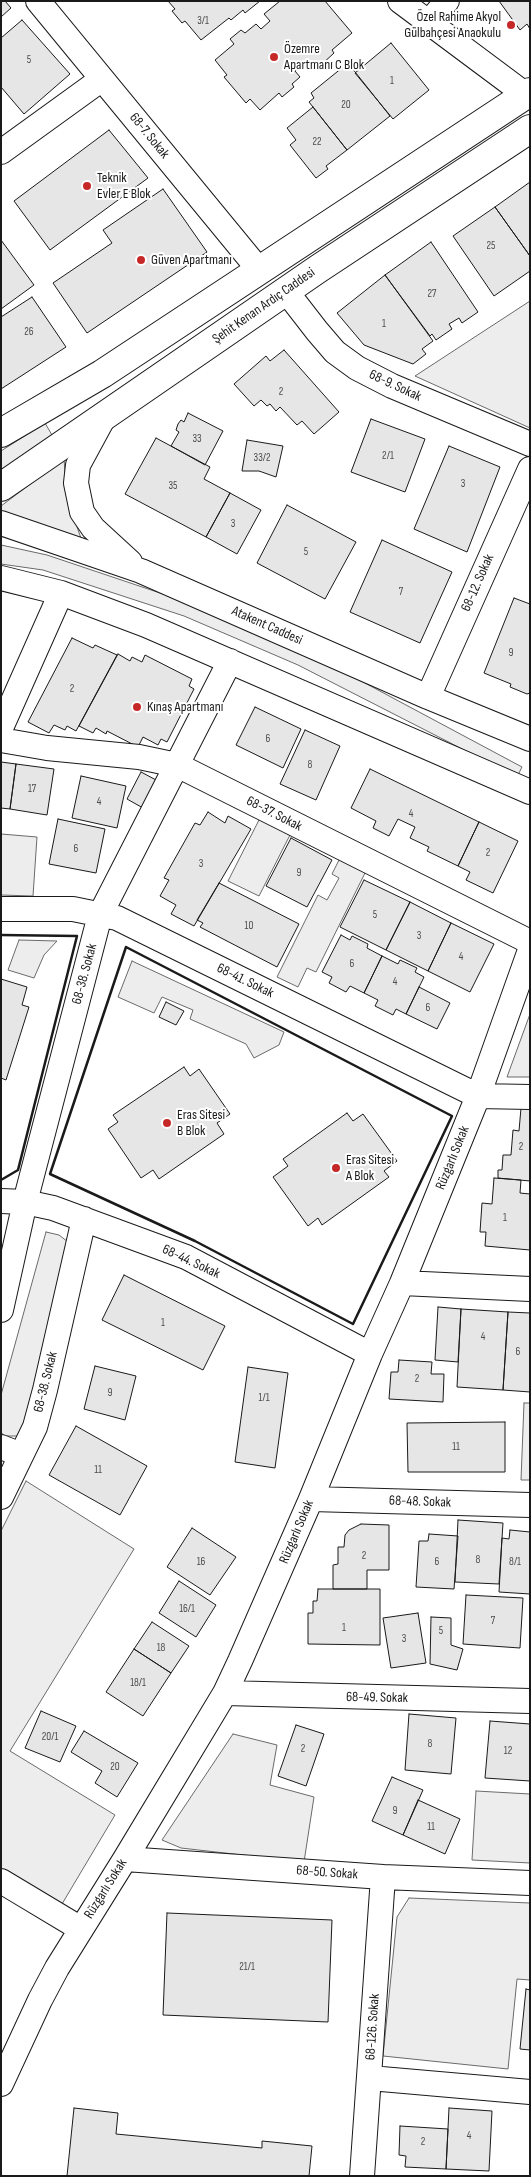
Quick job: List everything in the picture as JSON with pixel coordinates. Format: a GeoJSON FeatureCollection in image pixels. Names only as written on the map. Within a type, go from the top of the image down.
{"type":"FeatureCollection","features":[{"type":"Feature","properties":{"kind":"street","name":"68-7. Sokak"},"geometry":{"type":"LineString","coordinates":[[38,1],[260,271]]}},
{"type":"Feature","properties":{"kind":"street"},"geometry":{"type":"LineString","coordinates":[[1,433],[102,374],[528,94],[400,1]]}},
{"type":"Feature","properties":{"kind":"street"},"geometry":{"type":"LineString","coordinates":[[429,22],[447,1]]}},
{"type":"Feature","properties":{"kind":"street"},"geometry":{"type":"LineString","coordinates":[[1,152],[102,79]]}},
{"type":"Feature","properties":{"kind":"street","name":"Şehit Kenan Ardıç Caddesi"},"geometry":{"type":"LineString","coordinates":[[1,487],[286,291],[530,129]]}},
{"type":"Feature","properties":{"kind":"street","name":"68-9. Sokak"},"geometry":{"type":"LineString","coordinates":[[286,291],[316,331],[335,352],[357,368],[392,386],[530,444]]}},
{"type":"Feature","properties":{"kind":"street"},"geometry":{"type":"LineString","coordinates":[[104,417],[78,465],[76,483],[82,512],[107,543],[141,570]]}},
{"type":"Feature","properties":{"kind":"street","name":"68-12. Sokak"},"geometry":{"type":"LineString","coordinates":[[428,697],[530,469]]}},
{"type":"Feature","properties":{"kind":"street","name":"Atakent Caddesi"},"geometry":{"type":"LineString","coordinates":[[1,523],[141,570],[428,697],[530,739]]}},
{"type":"Feature","properties":{"kind":"street"},"geometry":{"type":"LineString","coordinates":[[1,578],[61,593],[146,625],[530,792]]}},
{"type":"Feature","properties":{"kind":"street"},"geometry":{"type":"LineString","coordinates":[[1,728],[61,593]]}},
{"type":"Feature","properties":{"kind":"street","name":"68-38. Sokak"},"geometry":{"type":"LineString","coordinates":[[1,1310],[25,1202],[100,915],[230,661]]}},
{"type":"Feature","properties":{"kind":"street","name":"68-37. Sokak"},"geometry":{"type":"LineString","coordinates":[[1,740],[47,748],[139,758],[177,765],[530,942]]}},
{"type":"Feature","properties":{"kind":"street","name":"68-41. Sokak"},"geometry":{"type":"LineString","coordinates":[[1,909],[73,909],[117,918],[478,1096]]}},
{"type":"Feature","properties":{"kind":"street","name":"Rüzgarlı Sokak"},"geometry":{"type":"LineString","coordinates":[[1,2084],[40,2000],[81,1929],[225,1693],[311,1499],[370,1354],[402,1283],[478,1096],[530,950]]}},
{"type":"Feature","properties":{"kind":"street"},"geometry":{"type":"LineString","coordinates":[[478,1096],[530,1096]]}},
{"type":"Feature","properties":{"kind":"street","name":"68-44. Sokak"},"geometry":{"type":"LineString","coordinates":[[1,1201],[25,1202],[84,1219],[186,1257],[370,1354]]}},
{"type":"Feature","properties":{"kind":"street","name":"68-38. Sokak"},"geometry":{"type":"LineString","coordinates":[[1,1497],[11,1451],[35,1427],[46,1390],[84,1219]]}},
{"type":"Feature","properties":{"kind":"street"},"geometry":{"type":"LineString","coordinates":[[402,1283],[530,1289]]}},
{"type":"Feature","properties":{"kind":"street","name":"68-48. Sokak"},"geometry":{"type":"LineString","coordinates":[[311,1499],[530,1505]]}},
{"type":"Feature","properties":{"kind":"street","name":"68-49. Sokak"},"geometry":{"type":"LineString","coordinates":[[225,1693],[530,1701]]}},
{"type":"Feature","properties":{"kind":"street","name":"68-50. Sokak"},"geometry":{"type":"LineString","coordinates":[[125,1859],[383,1877],[530,1883]]}},
{"type":"Feature","properties":{"kind":"street","name":"68-126. Sokak"},"geometry":{"type":"LineString","coordinates":[[362,2176],[383,1877]]}},
{"type":"Feature","properties":{"kind":"street"},"geometry":{"type":"LineString","coordinates":[[1,1881],[81,1929]]}},
{"type":"Feature","properties":{"kind":"street"},"geometry":{"type":"LineString","coordinates":[[370,2078],[530,2092]]}},
{"type":"Feature","properties":{"kind":"shaded area"},"geometry":{"type":"Polygon","coordinates":[[[530,301],[530,428],[415,376],[530,301]]]}},
{"type":"Feature","properties":{"kind":"shaded area"},"geometry":{"type":"Polygon","coordinates":[[[45,423],[52,435],[1,471],[1,451],[45,423]]]}},
{"type":"Feature","properties":{"kind":"shaded area"},"geometry":{"type":"Polygon","coordinates":[[[64,459],[67,498],[83,544],[1,512],[1,506],[64,459]]]}},
{"type":"Feature","properties":{"kind":"shaded area"},"geometry":{"type":"Polygon","coordinates":[[[1,545],[47,555],[166,595],[256,632],[363,682],[522,767],[517,777],[298,665],[184,616],[43,570],[1,564],[1,545]]]}},
{"type":"Feature","properties":{"kind":"shaded area"},"geometry":{"type":"Polygon","coordinates":[[[260,818],[291,833],[259,896],[228,881],[260,818]]]}},
{"type":"Feature","properties":{"kind":"shaded area"},"geometry":{"type":"Polygon","coordinates":[[[1,834],[37,837],[33,896],[1,895],[1,834]]]}},
{"type":"Feature","properties":{"kind":"shaded area"},"geometry":{"type":"Polygon","coordinates":[[[340,858],[366,871],[316,972],[307,968],[298,987],[277,977],[318,895],[327,900],[339,878],[332,874],[340,858]]]}},
{"type":"Feature","properties":{"kind":"shaded area"},"geometry":{"type":"Polygon","coordinates":[[[19,940],[57,941],[44,955],[34,978],[8,970],[19,940]]]}},
{"type":"Feature","properties":{"kind":"shaded area"},"geometry":{"type":"Polygon","coordinates":[[[132,961],[284,1032],[279,1045],[254,1058],[246,1044],[190,1019],[193,1010],[162,997],[154,1013],[118,997],[132,961]]]}},
{"type":"Feature","properties":{"kind":"shaded area"},"geometry":{"type":"Polygon","coordinates":[[[530,1014],[530,1077],[507,1077],[530,1014]]]}},
{"type":"Feature","properties":{"kind":"shaded area"},"geometry":{"type":"Polygon","coordinates":[[[46,1232],[59,1235],[72,1245],[21,1436],[4,1436],[1,1432],[1,1395],[46,1232]]]}},
{"type":"Feature","properties":{"kind":"shaded area"},"geometry":{"type":"Polygon","coordinates":[[[524,1403],[530,1403],[530,1480],[521,1480],[524,1403]]]}},
{"type":"Feature","properties":{"kind":"shaded area"},"geometry":{"type":"Polygon","coordinates":[[[26,1481],[134,1549],[10,1751],[115,1815],[59,1909],[1,1875],[1,1531],[26,1481]]]}},
{"type":"Feature","properties":{"kind":"shaded area"},"geometry":{"type":"Polygon","coordinates":[[[233,1734],[277,1745],[270,1785],[314,1797],[304,1862],[181,1848],[162,1840],[233,1734]]]}},
{"type":"Feature","properties":{"kind":"shaded area"},"geometry":{"type":"Polygon","coordinates":[[[476,1791],[530,1794],[530,1863],[472,1860],[476,1791]]]}},
{"type":"Feature","properties":{"kind":"shaded area"},"geometry":{"type":"Polygon","coordinates":[[[409,1898],[530,1903],[530,1980],[517,1979],[508,2069],[383,2056],[397,1917],[409,1898]]]}},
{"type":"Feature","properties":{"kind":"building"},"geometry":{"type":"Polygon","coordinates":[[[1,1],[5,1],[11,8],[1,17],[1,1]]]}},
{"type":"Feature","properties":{"kind":"building"},"geometry":{"type":"Polygon","coordinates":[[[168,1],[260,1],[245,13],[243,10],[231,20],[229,18],[201,40],[185,21],[182,23],[172,11],[175,9],[168,1]]]}},
{"type":"Feature","properties":{"kind":"building","name":"Özemre Apartmanı C Blok"},"geometry":{"type":"Polygon","coordinates":[[[280,1],[325,1],[352,33],[332,50],[334,53],[321,65],[319,62],[311,68],[306,62],[295,71],[300,77],[292,84],[294,87],[282,97],[279,93],[260,110],[250,99],[246,103],[224,77],[227,75],[215,60],[234,44],[230,39],[241,30],[245,33],[256,24],[261,29],[270,21],[264,14],[280,1]]]}},
{"type":"Feature","properties":{"kind":"building","name":"Özel Rahime Akyol Gülbahçesi Anaokulu"},"geometry":{"type":"Polygon","coordinates":[[[499,1],[530,1],[530,29],[527,24],[520,30],[499,1]]]}},
{"type":"Feature","properties":{"kind":"building"},"geometry":{"type":"Polygon","coordinates":[[[22,20],[70,74],[24,114],[1,87],[1,38],[22,20]]]}},
{"type":"Feature","properties":{"kind":"building"},"geometry":{"type":"Polygon","coordinates":[[[391,43],[429,90],[393,119],[355,73],[391,43]]]}},
{"type":"Feature","properties":{"kind":"building"},"geometry":{"type":"Polygon","coordinates":[[[348,63],[390,116],[347,150],[309,102],[314,98],[311,93],[348,63]]]}},
{"type":"Feature","properties":{"kind":"building"},"geometry":{"type":"Polygon","coordinates":[[[313,107],[347,150],[326,166],[328,169],[316,178],[290,145],[296,140],[287,128],[313,107]]]}},
{"type":"Feature","properties":{"kind":"building","name":"Teknik Evler E Blok"},"geometry":{"type":"Polygon","coordinates":[[[109,130],[148,178],[50,250],[14,201],[109,130]]]}},
{"type":"Feature","properties":{"kind":"building"},"geometry":{"type":"Polygon","coordinates":[[[530,182],[530,256],[495,207],[530,182]]]}},
{"type":"Feature","properties":{"kind":"building","name":"Güven Apartmanı"},"geometry":{"type":"Polygon","coordinates":[[[163,189],[207,252],[87,333],[53,283],[112,243],[103,230],[163,189]]]}},
{"type":"Feature","properties":{"kind":"building"},"geometry":{"type":"Polygon","coordinates":[[[495,207],[530,256],[530,271],[494,296],[453,236],[495,207]]]}},
{"type":"Feature","properties":{"kind":"building"},"geometry":{"type":"Polygon","coordinates":[[[1,240],[34,285],[1,309],[1,240]]]}},
{"type":"Feature","properties":{"kind":"building"},"geometry":{"type":"Polygon","coordinates":[[[431,242],[478,312],[462,323],[459,318],[449,324],[452,329],[436,340],[432,334],[430,336],[385,275],[431,242]]]}},
{"type":"Feature","properties":{"kind":"building"},"geometry":{"type":"Polygon","coordinates":[[[385,275],[433,341],[422,349],[426,354],[413,364],[364,345],[337,313],[385,275]]]}},
{"type":"Feature","properties":{"kind":"building"},"geometry":{"type":"Polygon","coordinates":[[[32,297],[66,347],[1,389],[1,317],[32,297]]]}},
{"type":"Feature","properties":{"kind":"building"},"geometry":{"type":"Polygon","coordinates":[[[284,350],[339,412],[314,434],[302,421],[297,425],[280,407],[276,411],[270,404],[267,406],[261,400],[254,406],[234,384],[266,356],[270,361],[284,350]]]}},
{"type":"Feature","properties":{"kind":"building"},"geometry":{"type":"Polygon","coordinates":[[[188,413],[223,431],[205,465],[171,446],[179,432],[176,430],[178,424],[181,420],[184,422],[188,413]]]}},
{"type":"Feature","properties":{"kind":"building"},"geometry":{"type":"Polygon","coordinates":[[[371,419],[425,439],[405,492],[351,472],[371,419]]]}},
{"type":"Feature","properties":{"kind":"building"},"geometry":{"type":"Polygon","coordinates":[[[156,438],[210,467],[204,479],[230,493],[206,537],[125,494],[156,438]]]}},
{"type":"Feature","properties":{"kind":"building"},"geometry":{"type":"Polygon","coordinates":[[[247,440],[283,446],[276,477],[259,471],[242,471],[247,440]]]}},
{"type":"Feature","properties":{"kind":"building"},"geometry":{"type":"Polygon","coordinates":[[[449,446],[500,467],[467,552],[414,529],[449,446]]]}},
{"type":"Feature","properties":{"kind":"building"},"geometry":{"type":"Polygon","coordinates":[[[230,493],[261,510],[237,554],[206,537],[230,493]]]}},
{"type":"Feature","properties":{"kind":"building"},"geometry":{"type":"Polygon","coordinates":[[[287,505],[356,542],[325,599],[257,563],[287,505]]]}},
{"type":"Feature","properties":{"kind":"building"},"geometry":{"type":"Polygon","coordinates":[[[382,540],[452,572],[420,643],[350,612],[382,540]]]}},
{"type":"Feature","properties":{"kind":"building"},"geometry":{"type":"Polygon","coordinates":[[[514,598],[530,604],[530,693],[527,694],[510,687],[511,684],[484,673],[514,598]]]}},
{"type":"Feature","properties":{"kind":"building"},"geometry":{"type":"Polygon","coordinates":[[[72,638],[93,648],[95,645],[117,655],[76,731],[67,726],[65,730],[54,725],[49,733],[28,722],[72,638]]]}},
{"type":"Feature","properties":{"kind":"building","name":"Kınaş Apartmanı"},"geometry":{"type":"Polygon","coordinates":[[[118,654],[130,661],[132,657],[142,662],[145,655],[192,679],[189,686],[194,689],[167,742],[161,739],[158,745],[143,737],[138,747],[107,731],[106,734],[96,728],[93,733],[79,726],[118,654]]]}},
{"type":"Feature","properties":{"kind":"building"},"geometry":{"type":"Polygon","coordinates":[[[255,707],[301,729],[283,768],[236,745],[255,707]]]}},
{"type":"Feature","properties":{"kind":"building"},"geometry":{"type":"Polygon","coordinates":[[[305,730],[340,746],[316,800],[280,784],[305,730]]]}},
{"type":"Feature","properties":{"kind":"building"},"geometry":{"type":"Polygon","coordinates":[[[1,762],[16,764],[10,809],[1,808],[1,762]]]}},
{"type":"Feature","properties":{"kind":"building"},"geometry":{"type":"Polygon","coordinates":[[[16,764],[54,769],[47,815],[10,809],[16,764]]]}},
{"type":"Feature","properties":{"kind":"building"},"geometry":{"type":"Polygon","coordinates":[[[370,769],[479,822],[458,866],[427,851],[429,847],[410,838],[415,827],[398,819],[389,836],[373,828],[376,821],[351,808],[370,769]]]}},
{"type":"Feature","properties":{"kind":"building"},"geometry":{"type":"Polygon","coordinates":[[[141,772],[158,781],[143,808],[127,799],[141,772]]]}},
{"type":"Feature","properties":{"kind":"building"},"geometry":{"type":"Polygon","coordinates":[[[81,776],[126,786],[117,828],[72,818],[81,776]]]}},
{"type":"Feature","properties":{"kind":"building"},"geometry":{"type":"Polygon","coordinates":[[[208,812],[225,823],[228,816],[251,829],[194,926],[171,914],[176,905],[160,896],[169,880],[164,878],[195,823],[200,825],[208,812]]]}},
{"type":"Feature","properties":{"kind":"building"},"geometry":{"type":"Polygon","coordinates":[[[58,819],[105,829],[96,873],[49,864],[58,819]]]}},
{"type":"Feature","properties":{"kind":"building"},"geometry":{"type":"Polygon","coordinates":[[[479,822],[518,841],[493,893],[466,880],[470,872],[458,866],[479,822]]]}},
{"type":"Feature","properties":{"kind":"building"},"geometry":{"type":"Polygon","coordinates":[[[291,838],[332,860],[307,907],[266,886],[291,838]]]}},
{"type":"Feature","properties":{"kind":"building"},"geometry":{"type":"Polygon","coordinates":[[[364,880],[410,902],[386,950],[340,927],[364,880]]]}},
{"type":"Feature","properties":{"kind":"building"},"geometry":{"type":"Polygon","coordinates":[[[219,883],[299,924],[277,967],[200,927],[203,923],[197,920],[219,883]]]}},
{"type":"Feature","properties":{"kind":"building"},"geometry":{"type":"Polygon","coordinates":[[[410,902],[451,923],[428,971],[386,950],[410,902]]]}},
{"type":"Feature","properties":{"kind":"building"},"geometry":{"type":"Polygon","coordinates":[[[451,923],[494,944],[470,992],[428,971],[451,923]]]}},
{"type":"Feature","properties":{"kind":"building"},"geometry":{"type":"Polygon","coordinates":[[[341,935],[350,940],[352,936],[368,944],[367,948],[382,956],[364,993],[350,986],[346,992],[329,983],[332,977],[322,972],[341,935]]]}},
{"type":"Feature","properties":{"kind":"building"},"geometry":{"type":"Polygon","coordinates":[[[382,956],[398,964],[400,960],[417,968],[415,972],[424,977],[406,1014],[396,1009],[393,1015],[375,1006],[378,1000],[364,993],[382,956]]]}},
{"type":"Feature","properties":{"kind":"building"},"geometry":{"type":"Polygon","coordinates":[[[1,979],[27,987],[22,1005],[29,1007],[6,1080],[1,1078],[1,979]]]}},
{"type":"Feature","properties":{"kind":"building"},"geometry":{"type":"Polygon","coordinates":[[[419,987],[450,1003],[437,1029],[406,1014],[419,987]]]}},
{"type":"Feature","properties":{"kind":"building"},"geometry":{"type":"Polygon","coordinates":[[[166,1002],[184,1011],[176,1025],[159,1017],[166,1002]]]}},
{"type":"Feature","properties":{"kind":"building","name":"Eras Sitesi B Blok"},"geometry":{"type":"Polygon","coordinates":[[[184,1067],[190,1076],[199,1069],[230,1114],[217,1123],[224,1134],[159,1179],[153,1170],[141,1178],[108,1129],[118,1122],[113,1115],[184,1067]]]}},
{"type":"Feature","properties":{"kind":"building"},"geometry":{"type":"Polygon","coordinates":[[[521,1108],[530,1109],[530,1181],[498,1178],[498,1170],[502,1170],[503,1155],[511,1155],[513,1130],[519,1131],[521,1108]]]}},
{"type":"Feature","properties":{"kind":"building","name":"Eras Sitesi A Blok"},"geometry":{"type":"Polygon","coordinates":[[[347,1113],[353,1121],[363,1114],[397,1161],[384,1171],[389,1177],[322,1225],[318,1218],[308,1226],[273,1177],[288,1166],[283,1159],[347,1113]]]}},
{"type":"Feature","properties":{"kind":"building"},"geometry":{"type":"Polygon","coordinates":[[[494,1178],[521,1180],[520,1193],[530,1194],[530,1250],[485,1246],[486,1232],[480,1232],[482,1203],[492,1204],[494,1178]]]}},
{"type":"Feature","properties":{"kind":"building"},"geometry":{"type":"Polygon","coordinates":[[[124,1275],[225,1326],[203,1370],[102,1320],[124,1275]]]}},
{"type":"Feature","properties":{"kind":"building"},"geometry":{"type":"Polygon","coordinates":[[[438,1307],[461,1309],[458,1362],[435,1360],[438,1307]]]}},
{"type":"Feature","properties":{"kind":"building"},"geometry":{"type":"Polygon","coordinates":[[[461,1309],[508,1312],[503,1390],[457,1387],[461,1309]]]}},
{"type":"Feature","properties":{"kind":"building"},"geometry":{"type":"Polygon","coordinates":[[[508,1312],[530,1313],[530,1392],[503,1390],[508,1312]]]}},
{"type":"Feature","properties":{"kind":"building"},"geometry":{"type":"Polygon","coordinates":[[[399,1360],[432,1362],[431,1374],[444,1374],[443,1402],[389,1399],[391,1372],[398,1372],[399,1360]]]}},
{"type":"Feature","properties":{"kind":"building"},"geometry":{"type":"Polygon","coordinates":[[[95,1366],[136,1376],[125,1420],[84,1409],[95,1366]]]}},
{"type":"Feature","properties":{"kind":"building"},"geometry":{"type":"Polygon","coordinates":[[[248,1367],[288,1373],[275,1468],[235,1462],[248,1367]]]}},
{"type":"Feature","properties":{"kind":"building"},"geometry":{"type":"Polygon","coordinates":[[[505,1422],[505,1472],[408,1472],[407,1423],[505,1422]]]}},
{"type":"Feature","properties":{"kind":"building"},"geometry":{"type":"Polygon","coordinates":[[[76,1426],[147,1466],[120,1515],[49,1475],[76,1426]]]}},
{"type":"Feature","properties":{"kind":"building"},"geometry":{"type":"Polygon","coordinates":[[[458,1520],[503,1523],[499,1584],[455,1582],[458,1520]]]}},
{"type":"Feature","properties":{"kind":"building"},"geometry":{"type":"Polygon","coordinates":[[[361,1524],[389,1525],[389,1570],[367,1570],[367,1589],[333,1589],[333,1565],[338,1564],[338,1547],[344,1547],[345,1535],[349,1530],[361,1524]]]}},
{"type":"Feature","properties":{"kind":"building"},"geometry":{"type":"Polygon","coordinates":[[[192,1528],[236,1557],[210,1595],[167,1567],[192,1528]]]}},
{"type":"Feature","properties":{"kind":"building"},"geometry":{"type":"Polygon","coordinates":[[[510,1530],[530,1532],[530,1594],[499,1592],[502,1538],[509,1539],[510,1530]]]}},
{"type":"Feature","properties":{"kind":"building"},"geometry":{"type":"Polygon","coordinates":[[[429,1534],[458,1536],[454,1589],[416,1587],[419,1541],[428,1541],[429,1534]]]}},
{"type":"Feature","properties":{"kind":"building"},"geometry":{"type":"Polygon","coordinates":[[[179,1581],[216,1605],[196,1637],[159,1613],[179,1581]]]}},
{"type":"Feature","properties":{"kind":"building"},"geometry":{"type":"Polygon","coordinates":[[[318,1589],[380,1589],[380,1645],[308,1644],[308,1613],[313,1613],[313,1601],[317,1601],[318,1589]]]}},
{"type":"Feature","properties":{"kind":"building"},"geometry":{"type":"Polygon","coordinates":[[[466,1595],[523,1598],[520,1648],[463,1644],[466,1595]]]}},
{"type":"Feature","properties":{"kind":"building"},"geometry":{"type":"Polygon","coordinates":[[[418,1613],[426,1663],[391,1668],[383,1618],[418,1613]]]}},
{"type":"Feature","properties":{"kind":"building"},"geometry":{"type":"Polygon","coordinates":[[[431,1617],[451,1618],[451,1645],[463,1649],[457,1670],[430,1664],[431,1617]]]}},
{"type":"Feature","properties":{"kind":"building"},"geometry":{"type":"Polygon","coordinates":[[[152,1622],[189,1646],[171,1673],[134,1649],[152,1622]]]}},
{"type":"Feature","properties":{"kind":"building"},"geometry":{"type":"Polygon","coordinates":[[[134,1649],[171,1673],[143,1716],[106,1692],[134,1649]]]}},
{"type":"Feature","properties":{"kind":"building"},"geometry":{"type":"Polygon","coordinates":[[[41,1711],[76,1726],[60,1762],[25,1748],[41,1711]]]}},
{"type":"Feature","properties":{"kind":"building"},"geometry":{"type":"Polygon","coordinates":[[[409,1714],[456,1718],[451,1774],[405,1770],[409,1714]]]}},
{"type":"Feature","properties":{"kind":"building"},"geometry":{"type":"Polygon","coordinates":[[[490,1721],[530,1724],[530,1781],[485,1778],[490,1721]]]}},
{"type":"Feature","properties":{"kind":"building"},"geometry":{"type":"Polygon","coordinates":[[[296,1725],[324,1734],[306,1786],[278,1776],[296,1725]]]}},
{"type":"Feature","properties":{"kind":"building"},"geometry":{"type":"Polygon","coordinates":[[[84,1731],[138,1763],[117,1797],[95,1783],[102,1771],[71,1752],[84,1731]]]}},
{"type":"Feature","properties":{"kind":"building"},"geometry":{"type":"Polygon","coordinates":[[[392,1777],[423,1790],[403,1835],[372,1821],[392,1777]]]}},
{"type":"Feature","properties":{"kind":"building"},"geometry":{"type":"Polygon","coordinates":[[[418,1800],[460,1819],[445,1854],[403,1835],[418,1800]]]}},
{"type":"Feature","properties":{"kind":"building"},"geometry":{"type":"Polygon","coordinates":[[[167,1913],[332,1920],[328,2022],[163,2015],[167,1913]]]}},
{"type":"Feature","properties":{"kind":"building"},"geometry":{"type":"Polygon","coordinates":[[[526,1989],[530,1990],[530,2050],[520,2049],[526,1989]]]}},
{"type":"Feature","properties":{"kind":"building"},"geometry":{"type":"Polygon","coordinates":[[[74,2108],[118,2113],[116,2134],[262,2148],[262,2141],[312,2146],[309,2176],[67,2176],[74,2108]]]}},
{"type":"Feature","properties":{"kind":"building"},"geometry":{"type":"Polygon","coordinates":[[[449,2108],[492,2111],[489,2171],[446,2169],[449,2108]]]}},
{"type":"Feature","properties":{"kind":"building"},"geometry":{"type":"Polygon","coordinates":[[[400,2126],[448,2129],[446,2169],[405,2167],[406,2156],[399,2155],[400,2126]]]}},
{"type":"Feature","properties":{"kind":"wall"},"geometry":{"type":"LineString","coordinates":[[1,935],[77,936],[18,1170],[1,1180]]}},
{"type":"Feature","properties":{"kind":"wall"},"geometry":{"type":"LineString","coordinates":[[126,947],[452,1116],[353,1324],[195,1241],[50,1174],[126,947]]}},
{"type":"Feature","properties":{"kind":"place","name":"Özel Rahime Akyol Gülbahçesi Anaokulu"},"geometry":{"type":"Point","coordinates":[511,25]}},
{"type":"Feature","properties":{"kind":"place","name":"Özemre Apartmanı C Blok"},"geometry":{"type":"Point","coordinates":[274,57]}},
{"type":"Feature","properties":{"kind":"place","name":"Teknik Evler E Blok"},"geometry":{"type":"Point","coordinates":[87,186]}},
{"type":"Feature","properties":{"kind":"place","name":"Güven Apartmanı"},"geometry":{"type":"Point","coordinates":[141,260]}},
{"type":"Feature","properties":{"kind":"place","name":"Kınaş Apartmanı"},"geometry":{"type":"Point","coordinates":[137,707]}},
{"type":"Feature","properties":{"kind":"place","name":"Eras Sitesi B Blok"},"geometry":{"type":"Point","coordinates":[167,1123]}},
{"type":"Feature","properties":{"kind":"place","name":"Eras Sitesi A Blok"},"geometry":{"type":"Point","coordinates":[336,1168]}}]}
